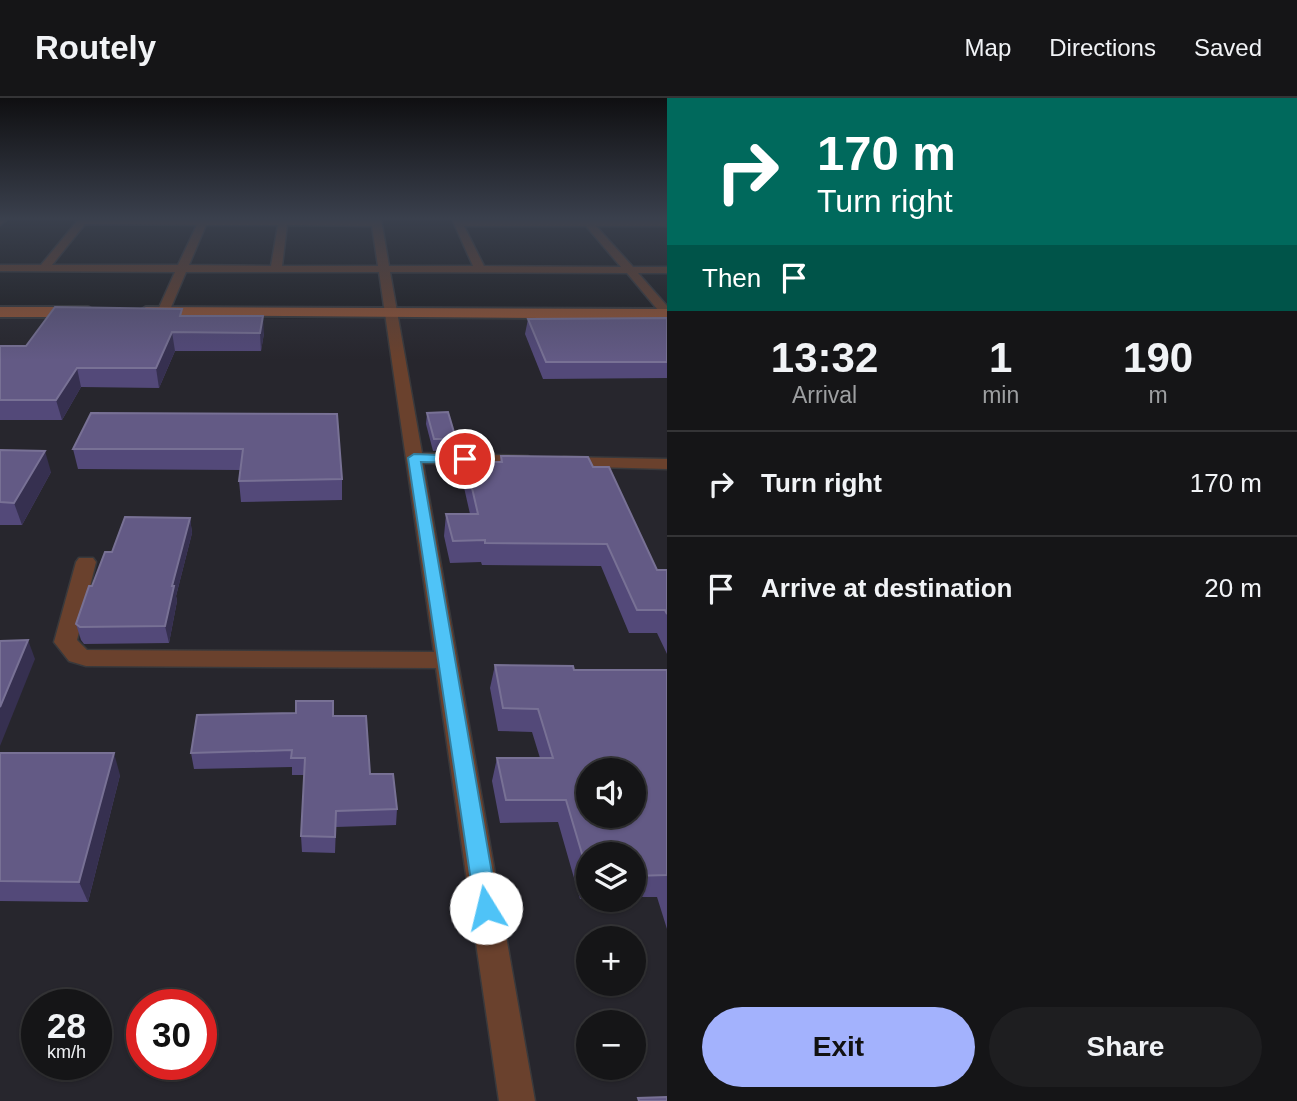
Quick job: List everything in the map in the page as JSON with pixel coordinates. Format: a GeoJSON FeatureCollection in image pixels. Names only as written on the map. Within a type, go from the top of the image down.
{"type":"FeatureCollection","features":[{"type":"Feature","properties":{"kind":"street"},"geometry":{"type":"LineString","coordinates":[[163,312],[183,266]]}},
{"type":"Feature","properties":{"kind":"street"},"geometry":{"type":"LineString","coordinates":[[383,266],[517,1101]]}},
{"type":"Feature","properties":{"kind":"street"},"geometry":{"type":"LineString","coordinates":[[625,266],[667,313]]}},
{"type":"Feature","properties":{"kind":"street"},"geometry":{"type":"LineString","coordinates":[[0,268],[667,270]]}},
{"type":"Feature","properties":{"kind":"street"},"geometry":{"type":"LineString","coordinates":[[0,312],[109,312]]}},
{"type":"Feature","properties":{"kind":"street"},"geometry":{"type":"LineString","coordinates":[[136,312],[667,313]]}},
{"type":"Feature","properties":{"kind":"street"},"geometry":{"type":"LineString","coordinates":[[414,458],[667,464]]}},
{"type":"Feature","properties":{"kind":"street"},"geometry":{"type":"LineString","coordinates":[[86,562],[65,642],[77,656],[446,660]]}},
{"type":"Feature","properties":{"kind":"shaded area"},"geometry":{"type":"Polygon","coordinates":[[[0,317],[667,320],[667,1101],[0,1101],[0,317]]]}},
{"type":"Feature","properties":{"kind":"building"},"geometry":{"type":"Polygon","coordinates":[[[55,307],[182,309],[180,316],[263,316],[260,333],[172,332],[156,368],[77,368],[56,400],[0,400],[0,346],[26,346],[55,307]]]}},
{"type":"Feature","properties":{"kind":"building"},"geometry":{"type":"Polygon","coordinates":[[[667,318],[667,362],[546,362],[528,319],[667,318]]]}},
{"type":"Feature","properties":{"kind":"building"},"geometry":{"type":"Polygon","coordinates":[[[448,412],[456,439],[434,439],[427,413],[448,412]]]}},
{"type":"Feature","properties":{"kind":"building"},"geometry":{"type":"Polygon","coordinates":[[[91,413],[337,414],[342,479],[239,481],[243,449],[73,449],[91,413]]]}},
{"type":"Feature","properties":{"kind":"building"},"geometry":{"type":"Polygon","coordinates":[[[0,450],[45,451],[14,503],[0,502],[0,450]]]}},
{"type":"Feature","properties":{"kind":"building"},"geometry":{"type":"Polygon","coordinates":[[[501,456],[588,457],[593,467],[609,467],[657,570],[667,570],[667,614],[665,610],[637,610],[607,544],[453,541],[446,514],[478,514],[466,462],[502,462],[501,456]]]}},
{"type":"Feature","properties":{"kind":"building"},"geometry":{"type":"Polygon","coordinates":[[[125,517],[190,518],[172,586],[165,626],[80,627],[76,624],[89,586],[92,586],[105,552],[112,552],[125,517]]]}},
{"type":"Feature","properties":{"kind":"building"},"geometry":{"type":"Polygon","coordinates":[[[28,640],[0,707],[0,641],[28,640]]]}},
{"type":"Feature","properties":{"kind":"building"},"geometry":{"type":"Polygon","coordinates":[[[495,665],[573,666],[574,670],[667,670],[667,875],[646,876],[646,842],[578,842],[566,800],[506,800],[497,758],[553,758],[538,709],[503,708],[495,665]]]}},
{"type":"Feature","properties":{"kind":"building"},"geometry":{"type":"Polygon","coordinates":[[[296,701],[333,701],[333,716],[366,716],[370,774],[393,774],[397,809],[336,811],[335,837],[301,836],[305,758],[291,758],[292,750],[191,753],[197,715],[296,713],[296,701]]]}},
{"type":"Feature","properties":{"kind":"building"},"geometry":{"type":"Polygon","coordinates":[[[0,753],[114,753],[79,882],[0,881],[0,753]]]}},
{"type":"Feature","properties":{"kind":"building"},"geometry":{"type":"Polygon","coordinates":[[[667,1097],[667,1101],[639,1101],[638,1098],[667,1097]]]}},
{"type":"Feature","properties":{"kind":"route"},"geometry":{"type":"LineString","coordinates":[[465,459],[414,458],[486,908]]}}]}
